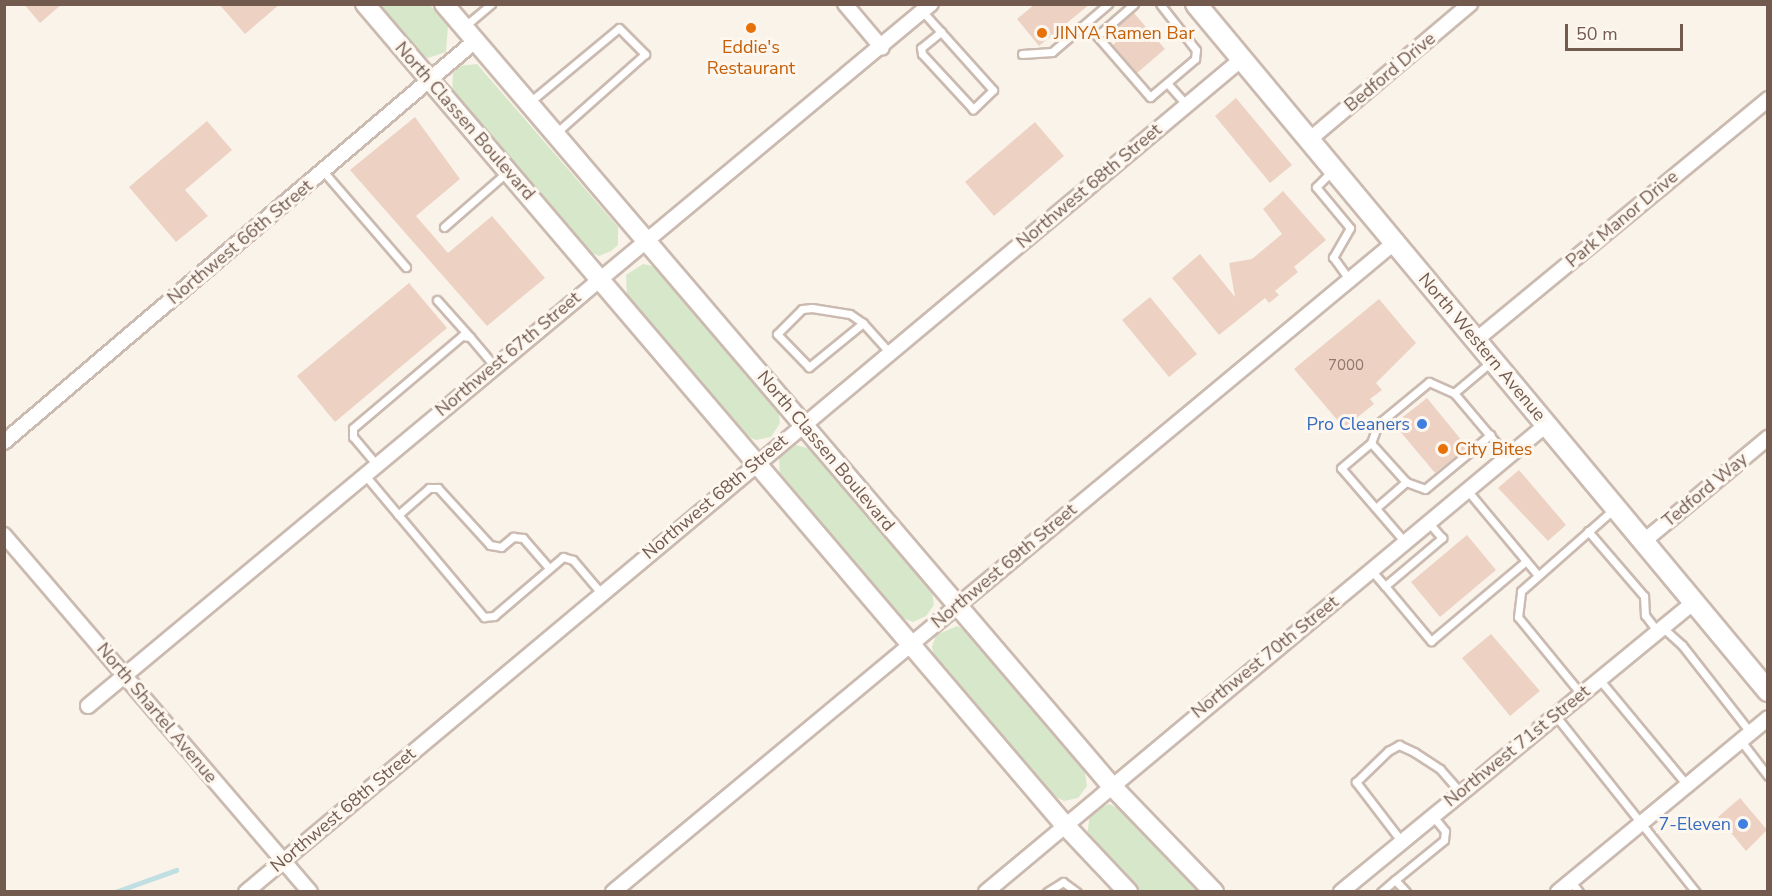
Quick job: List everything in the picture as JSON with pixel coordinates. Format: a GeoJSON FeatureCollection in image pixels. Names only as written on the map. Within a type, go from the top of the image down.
{"type":"FeatureCollection","features":[{"type":"Feature","properties":{"kind":"main road","name":"North Western Avenue"},"geometry":{"type":"LineString","coordinates":[[1196,4],[1767,691]]}},
{"type":"Feature","properties":{"kind":"street","name":"North Classen Boulevard"},"geometry":{"type":"LineString","coordinates":[[365,4],[758,462],[1063,823],[1128,891]]}},
{"type":"Feature","properties":{"kind":"street","name":"North Classen Boulevard"},"geometry":{"type":"LineString","coordinates":[[444,4],[1110,784],[1214,891]]}},
{"type":"Feature","properties":{"kind":"street"},"geometry":{"type":"LineString","coordinates":[[845,4],[882,48]]}},
{"type":"Feature","properties":{"kind":"street","name":"Bedford Drive"},"geometry":{"type":"LineString","coordinates":[[1309,140],[1470,4]]}},
{"type":"Feature","properties":{"kind":"street","name":"Northwest 67th Street"},"geometry":{"type":"LineString","coordinates":[[88,706],[599,277],[882,48],[927,8]]}},
{"type":"Feature","properties":{"kind":"street","name":"Northwest 66th Street"},"geometry":{"type":"LineString","coordinates":[[4,442],[430,79],[470,34]]}},
{"type":"Feature","properties":{"kind":"street","name":"Northwest 68th Street"},"geometry":{"type":"LineString","coordinates":[[246,891],[1242,59]]}},
{"type":"Feature","properties":{"kind":"street","name":"Park Manor Drive"},"geometry":{"type":"LineString","coordinates":[[1476,340],[1767,99]]}},
{"type":"Feature","properties":{"kind":"street","name":"Northwest 69th Street"},"geometry":{"type":"LineString","coordinates":[[613,891],[1395,242]]}},
{"type":"Feature","properties":{"kind":"street","name":"Northwest 70th Street"},"geometry":{"type":"LineString","coordinates":[[986,891],[1063,823],[1546,425]]}},
{"type":"Feature","properties":{"kind":"street","name":"Tedford Way"},"geometry":{"type":"LineString","coordinates":[[1643,542],[1767,438]]}},
{"type":"Feature","properties":{"kind":"street","name":"North Shartel Avenue"},"geometry":{"type":"LineString","coordinates":[[4,535],[310,891]]}},
{"type":"Feature","properties":{"kind":"street","name":"Northwest 71st Street"},"geometry":{"type":"LineString","coordinates":[[1341,891],[1694,602]]}},
{"type":"Feature","properties":{"kind":"street"},"geometry":{"type":"LineString","coordinates":[[1558,891],[1575,886],[1641,823],[1767,718]]}},
{"type":"Feature","properties":{"kind":"lane"},"geometry":{"type":"LineString","coordinates":[[470,34],[491,4]]}},
{"type":"Feature","properties":{"kind":"lane"},"geometry":{"type":"LineString","coordinates":[[1022,54],[1052,52],[1108,4]]}},
{"type":"Feature","properties":{"kind":"lane"},"geometry":{"type":"LineString","coordinates":[[1134,4],[1097,36],[1150,98],[1195,59],[1196,50],[1160,4]]}},
{"type":"Feature","properties":{"kind":"lane"},"geometry":{"type":"LineString","coordinates":[[927,8],[941,32],[993,90],[973,109],[922,54],[921,48],[941,32]]}},
{"type":"Feature","properties":{"kind":"lane"},"geometry":{"type":"LineString","coordinates":[[528,103],[619,28],[626,31],[644,59],[555,134]]}},
{"type":"Feature","properties":{"kind":"lane"},"geometry":{"type":"LineString","coordinates":[[1167,83],[1187,105]]}},
{"type":"Feature","properties":{"kind":"lane"},"geometry":{"type":"LineString","coordinates":[[1334,170],[1316,187],[1350,228],[1333,257],[1350,279]]}},
{"type":"Feature","properties":{"kind":"lane"},"geometry":{"type":"LineString","coordinates":[[323,171],[406,267]]}},
{"type":"Feature","properties":{"kind":"lane"},"geometry":{"type":"LineString","coordinates":[[444,227],[508,171]]}},
{"type":"Feature","properties":{"kind":"lane"},"geometry":{"type":"LineString","coordinates":[[437,300],[494,366]]}},
{"type":"Feature","properties":{"kind":"lane"},"geometry":{"type":"LineString","coordinates":[[863,323],[809,367],[777,334],[802,309],[812,308],[850,315],[863,323],[889,352]]}},
{"type":"Feature","properties":{"kind":"lane"},"geometry":{"type":"LineString","coordinates":[[376,464],[353,437],[353,428],[462,336],[470,337]]}},
{"type":"Feature","properties":{"kind":"lane"},"geometry":{"type":"LineString","coordinates":[[1454,393],[1493,361]]}},
{"type":"Feature","properties":{"kind":"lane"},"geometry":{"type":"LineString","coordinates":[[1404,542],[1341,468],[1371,443],[1378,424],[1429,382],[1454,393],[1508,457]]}},
{"type":"Feature","properties":{"kind":"lane"},"geometry":{"type":"LineString","coordinates":[[1371,443],[1406,482],[1425,489],[1490,435]]}},
{"type":"Feature","properties":{"kind":"lane"},"geometry":{"type":"LineString","coordinates":[[364,474],[484,617],[494,616],[549,568],[568,557],[601,593]]}},
{"type":"Feature","properties":{"kind":"lane"},"geometry":{"type":"LineString","coordinates":[[1376,508],[1406,482]]}},
{"type":"Feature","properties":{"kind":"lane"},"geometry":{"type":"LineString","coordinates":[[398,515],[429,489],[438,488],[490,545],[501,548],[513,537],[523,538],[549,568]]}},
{"type":"Feature","properties":{"kind":"lane"},"geometry":{"type":"LineString","coordinates":[[1467,490],[1537,574]]}},
{"type":"Feature","properties":{"kind":"lane"},"geometry":{"type":"LineString","coordinates":[[1581,694],[1518,616],[1521,591],[1537,574],[1615,508]]}},
{"type":"Feature","properties":{"kind":"lane"},"geometry":{"type":"LineString","coordinates":[[1385,586],[1442,538],[1428,522]]}},
{"type":"Feature","properties":{"kind":"lane"},"geometry":{"type":"LineString","coordinates":[[1588,531],[1644,596],[1645,615],[1682,645],[1746,736],[1767,775]]}},
{"type":"Feature","properties":{"kind":"lane"},"geometry":{"type":"LineString","coordinates":[[1371,570],[1431,641],[1526,561]]}},
{"type":"Feature","properties":{"kind":"lane"},"geometry":{"type":"LineString","coordinates":[[1599,679],[1686,785]]}},
{"type":"Feature","properties":{"kind":"lane"},"geometry":{"type":"LineString","coordinates":[[1555,715],[1696,891]]}},
{"type":"Feature","properties":{"kind":"lane"},"geometry":{"type":"LineString","coordinates":[[1402,842],[1356,782],[1380,757],[1399,745],[1440,769],[1461,793]]}},
{"type":"Feature","properties":{"kind":"lane"},"geometry":{"type":"LineString","coordinates":[[1381,891],[1444,840],[1445,831],[1432,816]]}},
{"type":"Feature","properties":{"kind":"lane"},"geometry":{"type":"LineString","coordinates":[[1395,880],[1406,891]]}},
{"type":"Feature","properties":{"kind":"lane"},"geometry":{"type":"LineString","coordinates":[[1047,891],[1063,882],[1077,891]]}},
{"type":"Feature","properties":{"kind":"green space"},"geometry":{"type":"Polygon","coordinates":[[[375,5],[430,5],[448,26],[446,52],[428,58],[418,54],[375,5]]]}},
{"type":"Feature","properties":{"kind":"green space"},"geometry":{"type":"Polygon","coordinates":[[[477,64],[618,227],[618,245],[611,251],[599,256],[585,250],[452,94],[453,73],[459,66],[477,64]]]}},
{"type":"Feature","properties":{"kind":"green space"},"geometry":{"type":"Polygon","coordinates":[[[643,264],[657,267],[778,407],[780,423],[771,437],[756,440],[744,435],[627,296],[626,275],[643,264]]]}},
{"type":"Feature","properties":{"kind":"green space"},"geometry":{"type":"Polygon","coordinates":[[[796,445],[815,450],[931,586],[934,605],[926,616],[913,622],[898,616],[780,476],[779,458],[796,445]]]}},
{"type":"Feature","properties":{"kind":"green space"},"geometry":{"type":"Polygon","coordinates":[[[957,626],[969,632],[1084,767],[1087,786],[1078,798],[1064,801],[1050,794],[935,660],[932,647],[936,635],[957,626]]]}},
{"type":"Feature","properties":{"kind":"green space"},"geometry":{"type":"Polygon","coordinates":[[[1109,804],[1124,811],[1201,891],[1140,891],[1087,836],[1090,813],[1109,804]]]}},
{"type":"Feature","properties":{"kind":"building"},"geometry":{"type":"Polygon","coordinates":[[[24,4],[62,4],[40,23],[24,4]]]}},
{"type":"Feature","properties":{"kind":"building"},"geometry":{"type":"Polygon","coordinates":[[[219,4],[280,4],[245,34],[219,4]]]}},
{"type":"Feature","properties":{"kind":"building","name":"JINYA Ramen Bar"},"geometry":{"type":"Polygon","coordinates":[[[1035,4],[1090,4],[1039,46],[1017,19],[1035,4]]]}},
{"type":"Feature","properties":{"kind":"building"},"geometry":{"type":"Polygon","coordinates":[[[1133,12],[1165,49],[1137,73],[1113,45],[1120,38],[1113,30],[1133,12]]]}},
{"type":"Feature","properties":{"kind":"building"},"geometry":{"type":"Polygon","coordinates":[[[1236,98],[1292,165],[1270,183],[1215,116],[1236,98]]]}},
{"type":"Feature","properties":{"kind":"building"},"geometry":{"type":"Polygon","coordinates":[[[415,117],[460,179],[416,216],[448,253],[492,216],[545,278],[487,326],[350,170],[415,117]]]}},
{"type":"Feature","properties":{"kind":"building"},"geometry":{"type":"Polygon","coordinates":[[[207,121],[232,150],[185,190],[208,216],[176,242],[129,187],[207,121]]]}},
{"type":"Feature","properties":{"kind":"building"},"geometry":{"type":"Polygon","coordinates":[[[1035,122],[1064,156],[994,216],[965,182],[1035,122]]]}},
{"type":"Feature","properties":{"kind":"building"},"geometry":{"type":"Polygon","coordinates":[[[1283,191],[1326,240],[1294,267],[1298,272],[1275,291],[1279,295],[1269,303],[1265,298],[1219,335],[1172,278],[1200,254],[1235,297],[1229,263],[1252,259],[1282,234],[1263,209],[1283,191]]]}},
{"type":"Feature","properties":{"kind":"building"},"geometry":{"type":"Polygon","coordinates":[[[409,283],[447,328],[335,422],[297,376],[409,283]]]}},
{"type":"Feature","properties":{"kind":"building"},"geometry":{"type":"Polygon","coordinates":[[[1150,297],[1197,354],[1169,377],[1122,320],[1150,297]]]}},
{"type":"Feature","properties":{"kind":"building"},"geometry":{"type":"Polygon","coordinates":[[[1379,299],[1416,343],[1376,383],[1382,390],[1370,399],[1374,404],[1344,428],[1294,369],[1379,299]]]}},
{"type":"Feature","properties":{"kind":"building"},"geometry":{"type":"Polygon","coordinates":[[[1427,398],[1467,447],[1435,473],[1394,424],[1427,398]]]}},
{"type":"Feature","properties":{"kind":"building"},"geometry":{"type":"Polygon","coordinates":[[[1519,470],[1566,525],[1548,541],[1498,488],[1519,470]]]}},
{"type":"Feature","properties":{"kind":"building"},"geometry":{"type":"Polygon","coordinates":[[[1467,535],[1496,570],[1440,617],[1411,582],[1467,535]]]}},
{"type":"Feature","properties":{"kind":"building"},"geometry":{"type":"Polygon","coordinates":[[[1491,634],[1540,691],[1510,716],[1462,658],[1491,634]]]}},
{"type":"Feature","properties":{"kind":"building","name":"7-Eleven"},"geometry":{"type":"Polygon","coordinates":[[[1740,798],[1767,830],[1746,851],[1718,817],[1740,798]]]}},
{"type":"Feature","properties":{"kind":"waterway"},"geometry":{"type":"LineString","coordinates":[[115,892],[176,870]]}},
{"type":"Feature","properties":{"kind":"place","name":"Eddie's Restaurant"},"geometry":{"type":"Point","coordinates":[751,28]}},
{"type":"Feature","properties":{"kind":"place","name":"JINYA Ramen Bar"},"geometry":{"type":"Point","coordinates":[1042,33]}},
{"type":"Feature","properties":{"kind":"place","name":"Pro Cleaners"},"geometry":{"type":"Point","coordinates":[1422,424]}},
{"type":"Feature","properties":{"kind":"place","name":"City Bites"},"geometry":{"type":"Point","coordinates":[1443,449]}},
{"type":"Feature","properties":{"kind":"place","name":"7-Eleven"},"geometry":{"type":"Point","coordinates":[1743,824]}}]}
